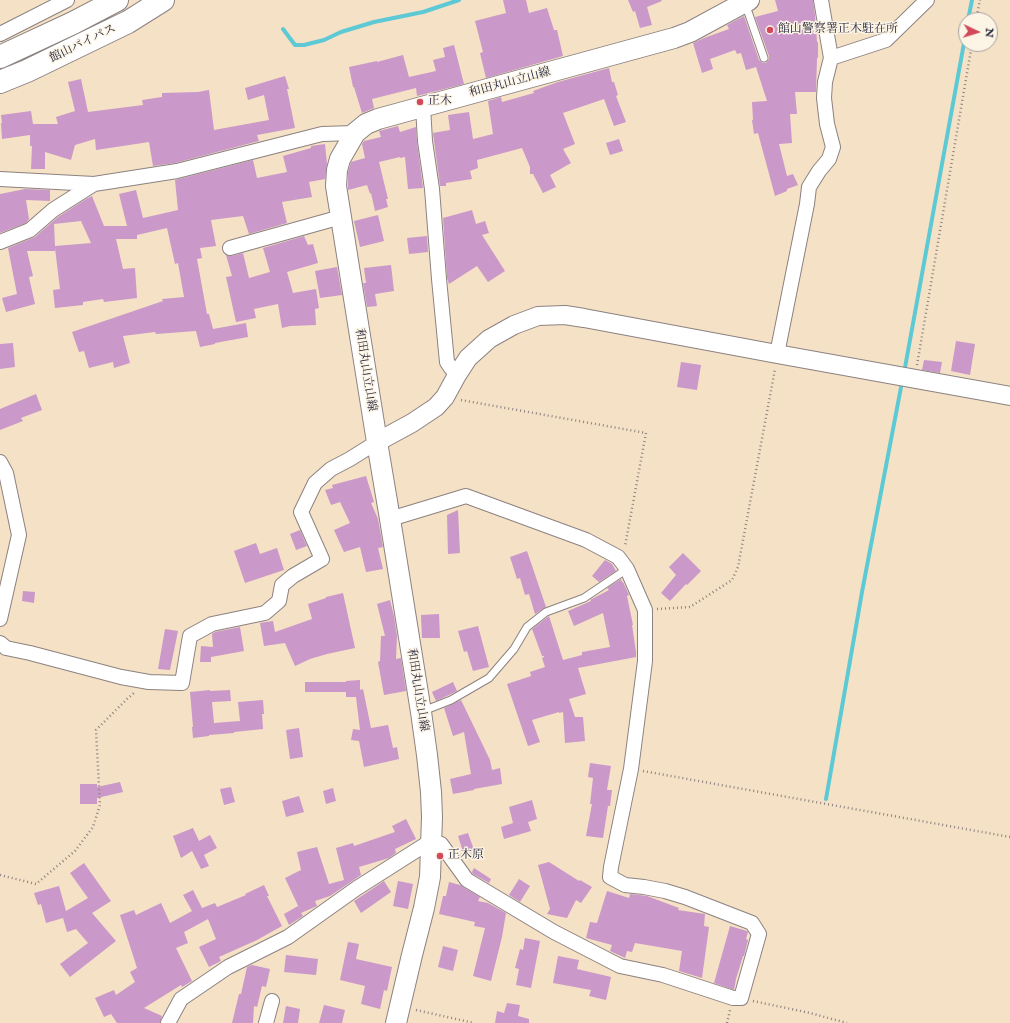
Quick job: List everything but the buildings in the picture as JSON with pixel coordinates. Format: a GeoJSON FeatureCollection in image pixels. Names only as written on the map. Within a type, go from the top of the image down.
{"type":"FeatureCollection","features":[{"type":"Feature","properties":{"kind":"highway","name":"館山バイパス"},"geometry":{"type":"LineString","coordinates":[[0,57],[73,23],[117,0]]}},
{"type":"Feature","properties":{"kind":"highway","name":"館山バイパス"},"geometry":{"type":"LineString","coordinates":[[0,82],[27,71],[128,22],[163,0]]}},
{"type":"Feature","properties":{"kind":"main road","name":"和田丸山立山線"},"geometry":{"type":"LineString","coordinates":[[398,1015],[430,877],[432,817],[431,792],[421,712],[336,186],[337,170],[340,159],[355,132],[366,124],[378,119],[674,38],[690,32],[747,1]]}},
{"type":"Feature","properties":{"kind":"street"},"geometry":{"type":"LineString","coordinates":[[0,34],[67,0]]}},
{"type":"Feature","properties":{"kind":"street"},"geometry":{"type":"LineString","coordinates":[[777,354],[807,204],[809,187],[828,159],[833,147],[827,124],[824,98],[824,82],[831,58],[821,0]]}},
{"type":"Feature","properties":{"kind":"street"},"geometry":{"type":"LineString","coordinates":[[831,58],[886,40],[927,0]]}},
{"type":"Feature","properties":{"kind":"street"},"geometry":{"type":"LineString","coordinates":[[423,107],[425,141],[432,189],[439,279],[448,362],[457,375]]}},
{"type":"Feature","properties":{"kind":"street"},"geometry":{"type":"LineString","coordinates":[[0,179],[94,184],[177,171],[322,134],[355,132]]}},
{"type":"Feature","properties":{"kind":"street"},"geometry":{"type":"LineString","coordinates":[[0,242],[30,230],[53,210],[94,184]]}},
{"type":"Feature","properties":{"kind":"street"},"geometry":{"type":"LineString","coordinates":[[230,248],[341,216]]}},
{"type":"Feature","properties":{"kind":"street"},"geometry":{"type":"LineString","coordinates":[[0,643],[6,648],[121,677],[149,682],[182,683],[190,636],[212,624],[265,613],[279,601],[282,585],[293,576],[322,559],[301,512],[315,483],[331,469],[412,423],[436,407],[445,397],[468,358],[490,339],[514,325],[538,316],[565,315],[584,318],[1010,396]]}},
{"type":"Feature","properties":{"kind":"street"},"geometry":{"type":"LineString","coordinates":[[0,462],[6,473],[19,536],[0,619]]}},
{"type":"Feature","properties":{"kind":"street"},"geometry":{"type":"LineString","coordinates":[[168,1023],[181,999],[228,967],[288,937],[357,888],[431,841],[441,844],[467,880],[554,932],[620,966],[663,975],[733,998],[741,998],[758,934],[752,923],[685,897],[665,891],[625,885],[610,877],[631,769],[645,661],[645,610],[624,566],[618,557],[586,540],[466,496],[390,519]]}},
{"type":"Feature","properties":{"kind":"street"},"geometry":{"type":"LineString","coordinates":[[266,1023],[272,1001]]}},
{"type":"Feature","properties":{"kind":"lane"},"geometry":{"type":"LineString","coordinates":[[747,1],[764,58]]}},
{"type":"Feature","properties":{"kind":"lane"},"geometry":{"type":"LineString","coordinates":[[421,712],[451,700],[489,678],[514,649],[527,627],[546,612],[584,598],[624,566]]}},
{"type":"Feature","properties":{"kind":"path"},"geometry":{"type":"LineString","coordinates":[[978,12],[980,0]]}},
{"type":"Feature","properties":{"kind":"path"},"geometry":{"type":"LineString","coordinates":[[906,378],[970,52]]}},
{"type":"Feature","properties":{"kind":"path"},"geometry":{"type":"LineString","coordinates":[[645,610],[690,607],[732,580],[738,567],[777,354]]}},
{"type":"Feature","properties":{"kind":"path"},"geometry":{"type":"LineString","coordinates":[[445,397],[646,433],[624,566]]}},
{"type":"Feature","properties":{"kind":"path"},"geometry":{"type":"LineString","coordinates":[[0,875],[36,884],[75,851],[93,827],[100,805],[96,730],[127,699],[149,682]]}},
{"type":"Feature","properties":{"kind":"path"},"geometry":{"type":"LineString","coordinates":[[631,769],[1010,837]]}},
{"type":"Feature","properties":{"kind":"path"},"geometry":{"type":"LineString","coordinates":[[741,998],[810,1013],[847,1023]]}},
{"type":"Feature","properties":{"kind":"path"},"geometry":{"type":"LineString","coordinates":[[398,1015],[474,1023]]}},
{"type":"Feature","properties":{"kind":"waterway"},"geometry":{"type":"LineString","coordinates":[[283,29],[295,45],[304,45],[324,40],[341,32],[374,22],[423,12],[459,0]]}},
{"type":"Feature","properties":{"kind":"waterway"},"geometry":{"type":"LineString","coordinates":[[970,12],[972,0]]}},
{"type":"Feature","properties":{"kind":"waterway"},"geometry":{"type":"LineString","coordinates":[[904,373],[962,52]]}},
{"type":"Feature","properties":{"kind":"waterway"},"geometry":{"type":"LineString","coordinates":[[826,799],[862,592],[902,382]]}},
{"type":"Feature","properties":{"kind":"place","name":"館山警察署正木駐在所"},"geometry":{"type":"Point","coordinates":[770,30]}},
{"type":"Feature","properties":{"kind":"place","name":"正木"},"geometry":{"type":"Point","coordinates":[420,102]}},
{"type":"Feature","properties":{"kind":"place","name":"正木原"},"geometry":{"type":"Point","coordinates":[440,856]}}]}
